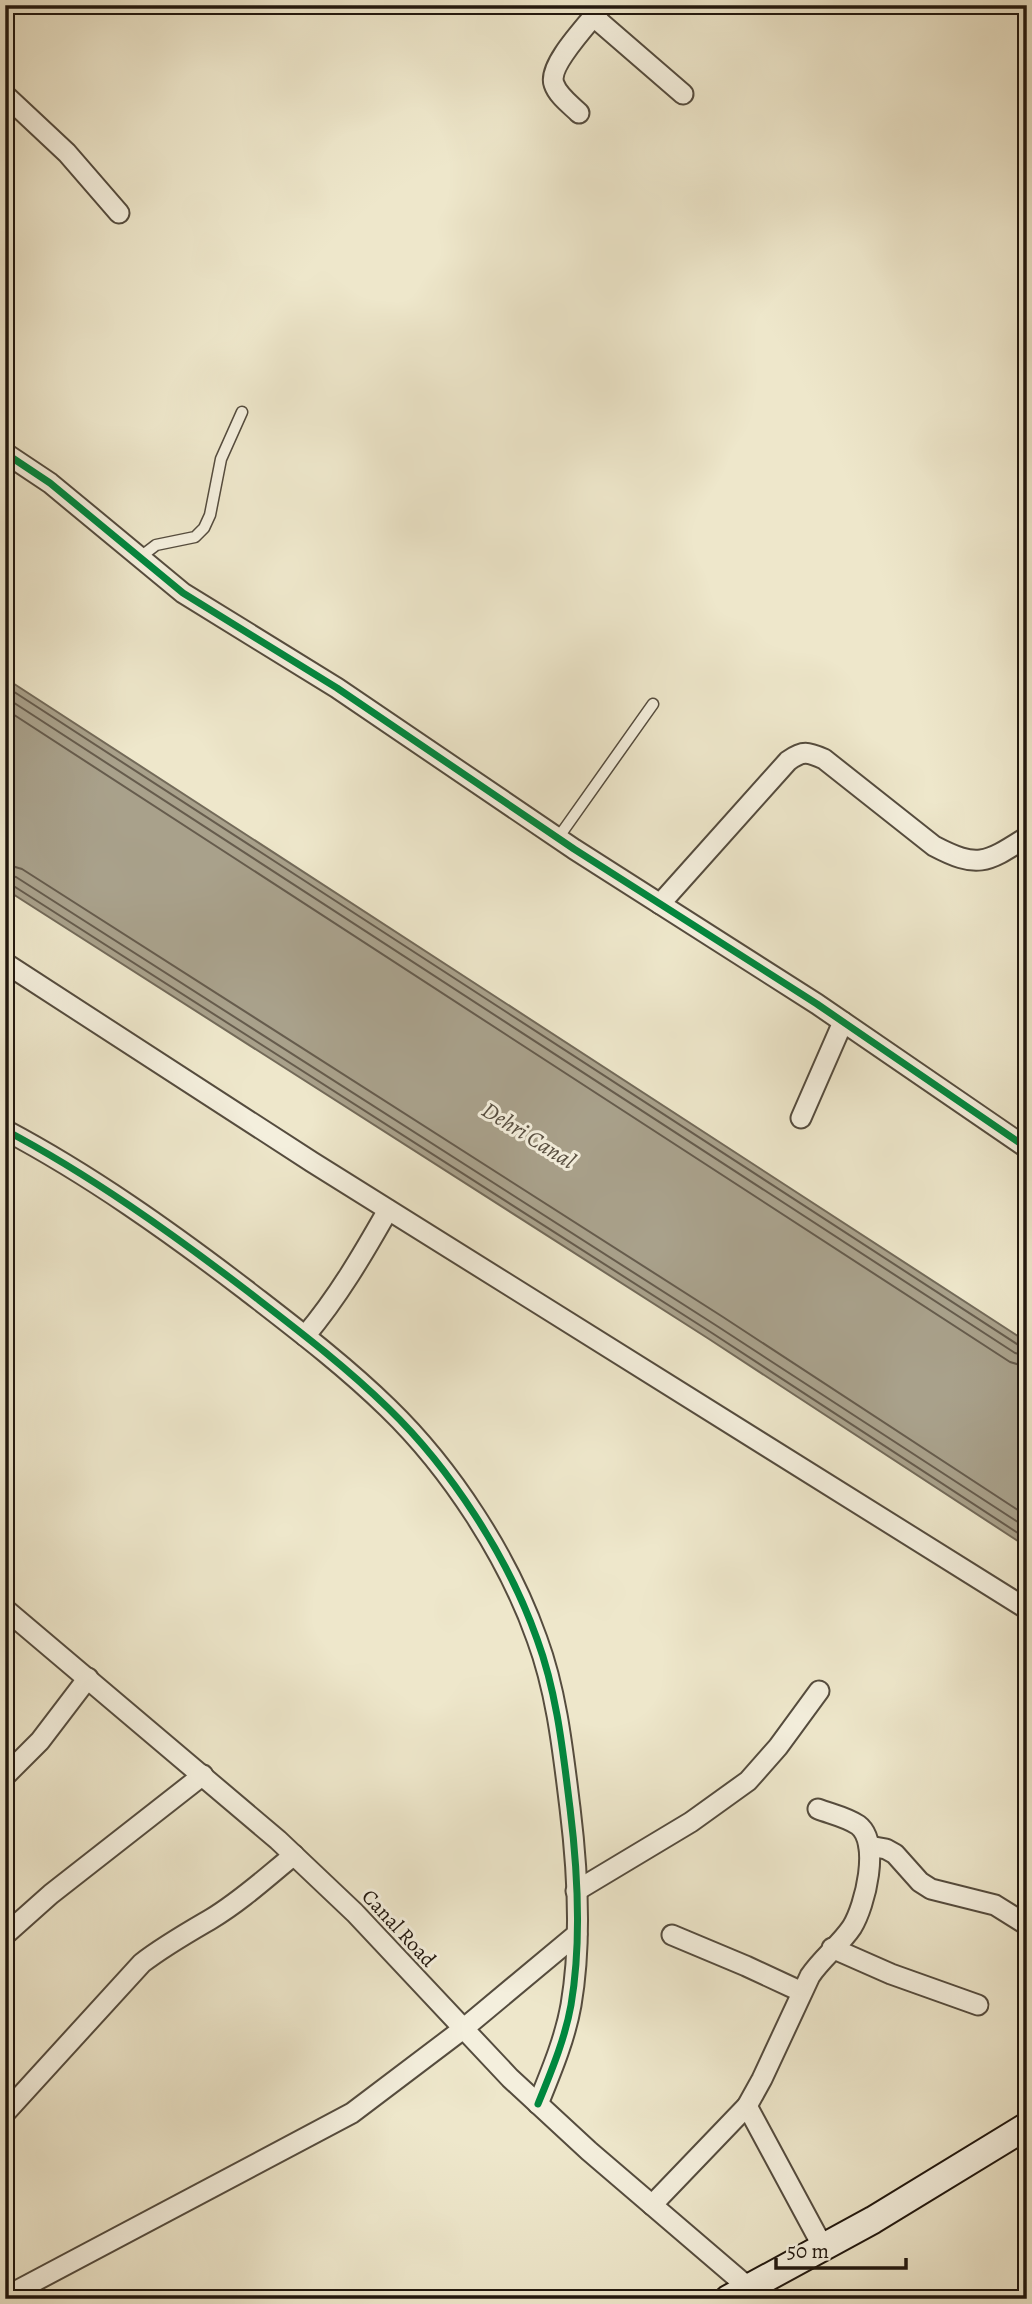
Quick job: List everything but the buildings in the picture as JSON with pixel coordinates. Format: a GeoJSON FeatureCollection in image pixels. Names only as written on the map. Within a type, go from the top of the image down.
{"type":"FeatureCollection","features":[{"type":"Feature","properties":{"kind":"main road"},"geometry":{"type":"LineString","coordinates":[[738,2293],[873,2220],[1027,2126]]}},
{"type":"Feature","properties":{"kind":"street"},"geometry":{"type":"LineString","coordinates":[[579,113],[561,96],[554,86],[552,76],[564,54],[599,11],[683,94]]}},
{"type":"Feature","properties":{"kind":"street"},"geometry":{"type":"LineString","coordinates":[[5,95],[67,153],[119,213]]}},
{"type":"Feature","properties":{"kind":"street"},"geometry":{"type":"LineString","coordinates":[[5,453],[50,483],[139,558],[212,613],[337,688],[558,838],[843,1021],[1027,1148]]}},
{"type":"Feature","properties":{"kind":"street"},"geometry":{"type":"LineString","coordinates":[[660,904],[781,768],[797,754],[809,753],[824,759],[934,846],[953,856],[971,862],[988,859],[1027,837]]}},
{"type":"Feature","properties":{"kind":"street"},"geometry":{"type":"LineString","coordinates":[[5,962],[388,1210],[1027,1609]]}},
{"type":"Feature","properties":{"kind":"street"},"geometry":{"type":"LineString","coordinates":[[802,1118],[843,1021]]}},
{"type":"Feature","properties":{"kind":"street"},"geometry":{"type":"LineString","coordinates":[[5,1130],[153,1221],[356,1377],[391,1410],[443,1470],[483,1528],[510,1577],[538,1640],[555,1706],[572,1828],[576,1891],[576,1965],[571,2007],[557,2059],[538,2104]]}},
{"type":"Feature","properties":{"kind":"street"},"geometry":{"type":"LineString","coordinates":[[305,1336],[330,1307],[388,1210]]}},
{"type":"Feature","properties":{"kind":"street","name":"Canal Road"},"geometry":{"type":"LineString","coordinates":[[5,1609],[294,1855],[355,1913],[463,2029],[538,2104],[652,2205],[738,2293]]}},
{"type":"Feature","properties":{"kind":"street"},"geometry":{"type":"LineString","coordinates":[[5,1776],[40,1741],[88,1678]]}},
{"type":"Feature","properties":{"kind":"street"},"geometry":{"type":"LineString","coordinates":[[576,1891],[691,1822],[748,1781],[819,1691]]}},
{"type":"Feature","properties":{"kind":"street"},"geometry":{"type":"LineString","coordinates":[[5,1935],[60,1887],[203,1775]]}},
{"type":"Feature","properties":{"kind":"street"},"geometry":{"type":"LineString","coordinates":[[652,2205],[747,2106],[775,2053],[802,1992],[820,1962],[851,1928],[860,1911],[866,1884],[869,1846],[865,1833],[858,1826],[818,1809]]}},
{"type":"Feature","properties":{"kind":"street"},"geometry":{"type":"LineString","coordinates":[[869,1846],[886,1849],[895,1854],[920,1882],[931,1889],[995,1905],[1027,1925]]}},
{"type":"Feature","properties":{"kind":"street"},"geometry":{"type":"LineString","coordinates":[[5,2113],[142,1963],[162,1947],[237,1901],[294,1855]]}},
{"type":"Feature","properties":{"kind":"street"},"geometry":{"type":"LineString","coordinates":[[5,2297],[352,2113],[463,2029],[577,1934]]}},
{"type":"Feature","properties":{"kind":"street"},"geometry":{"type":"LineString","coordinates":[[672,1935],[802,1992]]}},
{"type":"Feature","properties":{"kind":"street"},"geometry":{"type":"LineString","coordinates":[[832,1948],[891,1975],[978,2005]]}},
{"type":"Feature","properties":{"kind":"street"},"geometry":{"type":"LineString","coordinates":[[747,2106],[823,2247]]}},
{"type":"Feature","properties":{"kind":"lane"},"geometry":{"type":"LineString","coordinates":[[139,558],[156,545],[195,537],[204,528],[212,506],[221,459],[242,412]]}},
{"type":"Feature","properties":{"kind":"lane"},"geometry":{"type":"LineString","coordinates":[[558,838],[653,704]]}},
{"type":"Feature","properties":{"kind":"water","name":"Dehri Canal"},"geometry":{"type":"Polygon","coordinates":[[[5,678],[1027,1342],[1027,1547],[709,1339],[5,889],[5,678]]]}},
{"type":"Feature","properties":{"kind":"cycle path"},"geometry":{"type":"LineString","coordinates":[[5,453],[50,483],[183,593],[337,688],[574,849],[817,1004],[1027,1148]]}},
{"type":"Feature","properties":{"kind":"cycle path"},"geometry":{"type":"LineString","coordinates":[[5,1130],[99,1185],[159,1226],[337,1362],[388,1408],[434,1458],[494,1546],[525,1608],[550,1680],[562,1744],[575,1857],[578,1932],[571,2005],[553,2068],[538,2104]]}}]}
